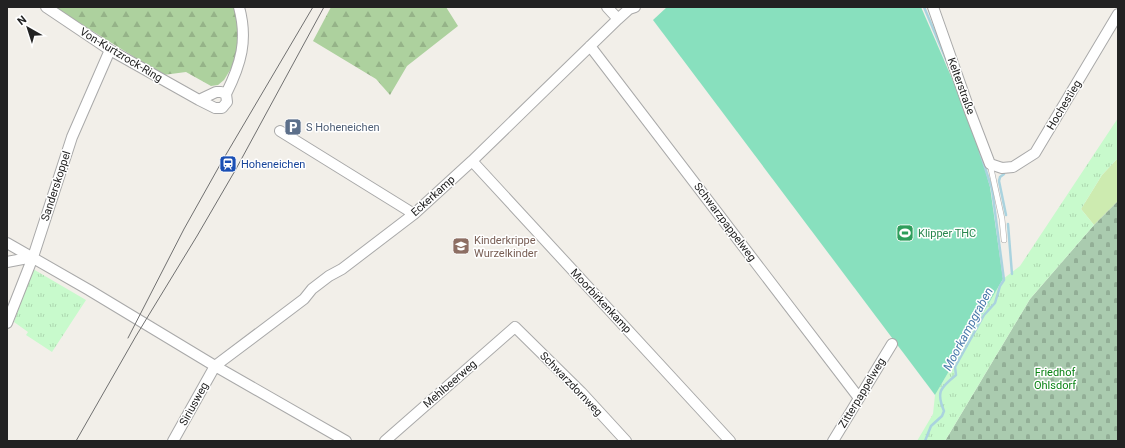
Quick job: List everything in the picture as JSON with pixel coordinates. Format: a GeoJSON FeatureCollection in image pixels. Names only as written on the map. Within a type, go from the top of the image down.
{"type":"FeatureCollection","features":[{"type":"Feature","properties":{"kind":"street","name":"Von-Kurtzrock-Ring"},"geometry":{"type":"LineString","coordinates":[[46,7],[110,50],[215,108],[222,108],[227,102],[226,94]]}},
{"type":"Feature","properties":{"kind":"street"},"geometry":{"type":"LineString","coordinates":[[199,100],[216,92],[226,94],[236,74],[243,52],[243,20],[240,7]]}},
{"type":"Feature","properties":{"kind":"street"},"geometry":{"type":"LineString","coordinates":[[607,7],[618,19]]}},
{"type":"Feature","properties":{"kind":"street","name":"Eckerkamp"},"geometry":{"type":"LineString","coordinates":[[215,366],[304,299],[312,289],[329,276],[342,269],[414,214],[472,161],[618,19],[629,9],[635,7]]}},
{"type":"Feature","properties":{"kind":"street","name":"Kelterstraße"},"geometry":{"type":"LineString","coordinates":[[933,7],[990,164]]}},
{"type":"Feature","properties":{"kind":"street","name":"Hochestieg"},"geometry":{"type":"LineString","coordinates":[[990,164],[1002,168],[1013,166],[1034,153],[1118,14]]}},
{"type":"Feature","properties":{"kind":"street","name":"Schwarzpappelweg"},"geometry":{"type":"LineString","coordinates":[[590,46],[859,398]]}},
{"type":"Feature","properties":{"kind":"street","name":"Sanderskoppel"},"geometry":{"type":"LineString","coordinates":[[7,324],[33,257],[72,137],[110,50]]}},
{"type":"Feature","properties":{"kind":"street"},"geometry":{"type":"LineString","coordinates":[[280,131],[414,214]]}},
{"type":"Feature","properties":{"kind":"street","name":"Moorbirkenkamp"},"geometry":{"type":"LineString","coordinates":[[472,161],[730,441]]}},
{"type":"Feature","properties":{"kind":"street"},"geometry":{"type":"LineString","coordinates":[[7,243],[215,366],[346,441]]}},
{"type":"Feature","properties":{"kind":"street"},"geometry":{"type":"LineString","coordinates":[[7,262],[33,257]]}},
{"type":"Feature","properties":{"kind":"street","name":"Mehlbeerweg"},"geometry":{"type":"LineString","coordinates":[[386,441],[515,327]]}},
{"type":"Feature","properties":{"kind":"street","name":"Schwarzdornweg"},"geometry":{"type":"LineString","coordinates":[[515,327],[581,392],[626,441]]}},
{"type":"Feature","properties":{"kind":"street","name":"Zitterpappelweg"},"geometry":{"type":"LineString","coordinates":[[833,441],[892,344]]}},
{"type":"Feature","properties":{"kind":"street","name":"Siriusweg"},"geometry":{"type":"LineString","coordinates":[[173,441],[215,366]]}},
{"type":"Feature","properties":{"kind":"lane"},"geometry":{"type":"LineString","coordinates":[[990,164],[1002,219],[1004,240]]}},
{"type":"Feature","properties":{"kind":"green space"},"geometry":{"type":"Polygon","coordinates":[[[54,7],[235,7],[237,16],[238,47],[232,67],[224,80],[218,85],[211,86],[186,72],[163,75],[54,7]]]}},
{"type":"Feature","properties":{"kind":"green space"},"geometry":{"type":"Polygon","coordinates":[[[331,7],[446,7],[458,26],[407,66],[390,95],[376,79],[313,41],[331,7]]]}},
{"type":"Feature","properties":{"kind":"green space","name":"Klipper THC"},"geometry":{"type":"Polygon","coordinates":[[[667,7],[921,7],[973,127],[990,187],[1003,279],[935,395],[653,20],[667,7]]]}},
{"type":"Feature","properties":{"kind":"green space"},"geometry":{"type":"Polygon","coordinates":[[[1118,118],[1118,158],[1102,175],[1081,209],[1094,225],[1030,299],[945,441],[917,441],[933,414],[935,395],[1003,279],[1020,266],[1118,118]]]}},
{"type":"Feature","properties":{"kind":"green space"},"geometry":{"type":"Polygon","coordinates":[[[1118,158],[1118,201],[1094,225],[1081,209],[1102,175],[1118,158]]]}},
{"type":"Feature","properties":{"kind":"green space","name":"Friedhof Ohlsdorf"},"geometry":{"type":"Polygon","coordinates":[[[1118,201],[1118,441],[945,441],[1030,299],[1094,225],[1118,201]]]}},
{"type":"Feature","properties":{"kind":"green space"},"geometry":{"type":"Polygon","coordinates":[[[33,269],[86,300],[52,352],[26,335],[28,332],[14,322],[33,269]]]}},
{"type":"Feature","properties":{"kind":"waterway"},"geometry":{"type":"LineString","coordinates":[[924,7],[948,64]]}},
{"type":"Feature","properties":{"kind":"waterway","name":"Moorkampgraben"},"geometry":{"type":"LineString","coordinates":[[925,441],[931,426],[942,416],[944,411],[940,399],[941,391],[946,383],[956,375],[955,367],[984,315],[995,303],[1000,286],[1004,280],[992,189],[980,152]]}},
{"type":"Feature","properties":{"kind":"waterway"},"geometry":{"type":"LineString","coordinates":[[1004,174],[1000,177],[999,181],[1006,215]]}},
{"type":"Feature","properties":{"kind":"waterway"},"geometry":{"type":"LineString","coordinates":[[1008,224],[1012,274]]}},
{"type":"Feature","properties":{"kind":"tram line"},"geometry":{"type":"LineString","coordinates":[[128,338],[184,229],[313,7]]}},
{"type":"Feature","properties":{"kind":"tram line"},"geometry":{"type":"LineString","coordinates":[[76,441],[136,336],[236,169],[324,7]]}},
{"type":"Feature","properties":{"kind":"place","name":"S Hoheneichen"},"geometry":{"type":"Point","coordinates":[293,127]}},
{"type":"Feature","properties":{"kind":"place","name":"Hoheneichen"},"geometry":{"type":"Point","coordinates":[228,164]}},
{"type":"Feature","properties":{"kind":"place","name":"Klipper THC"},"geometry":{"type":"Point","coordinates":[905,233]}},
{"type":"Feature","properties":{"kind":"place","name":"Kinderkrippe Wurzelkinder"},"geometry":{"type":"Point","coordinates":[461,246]}}]}
